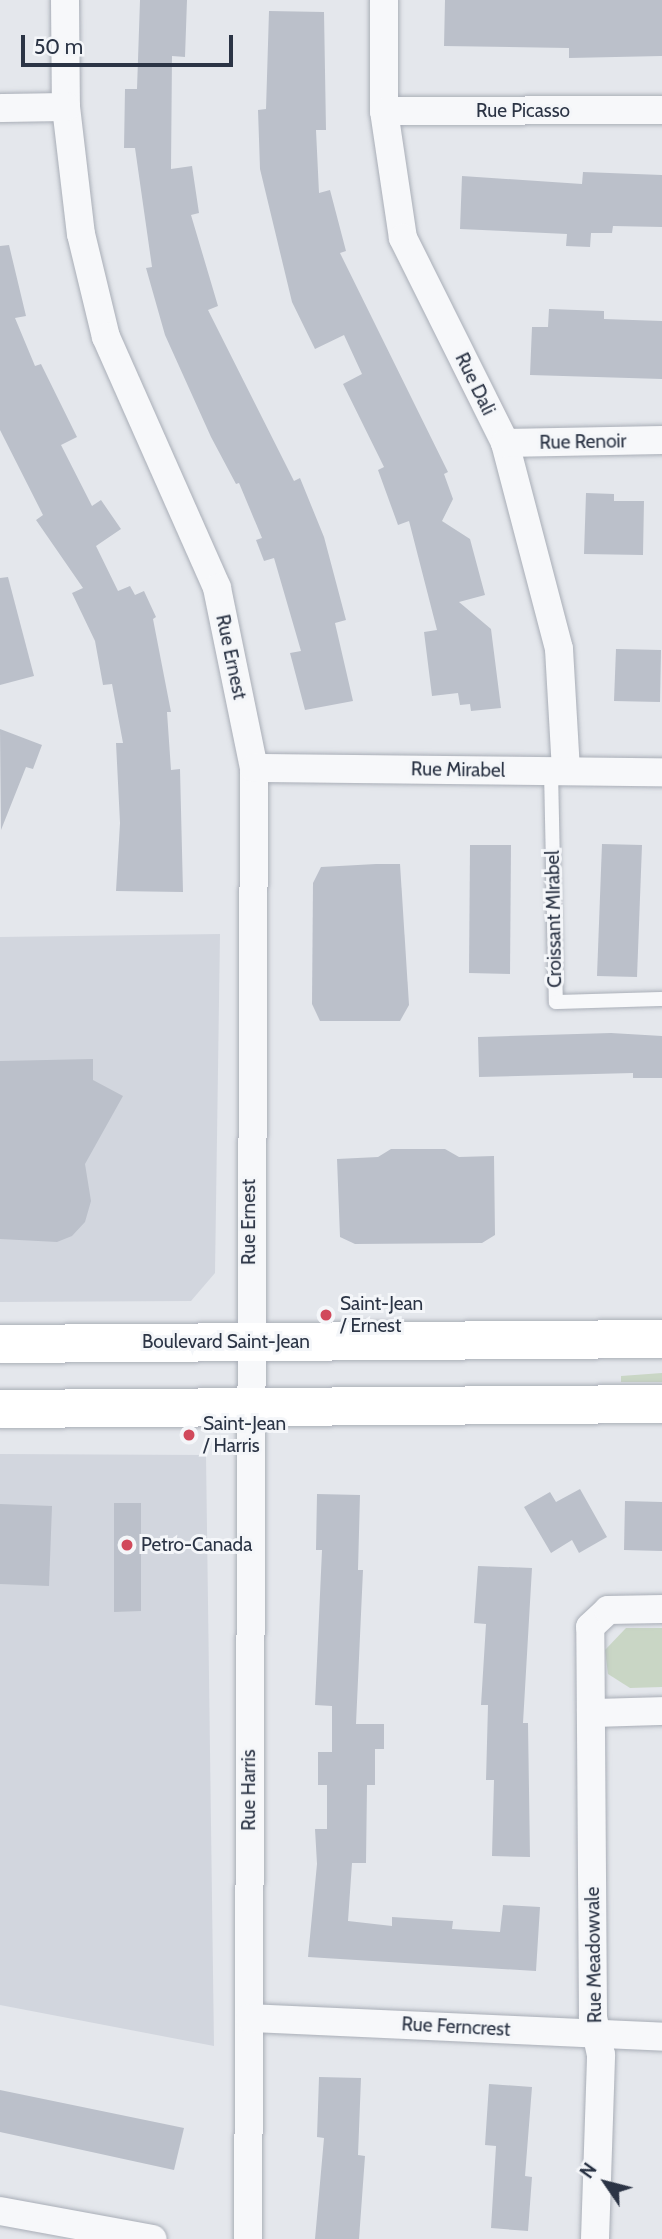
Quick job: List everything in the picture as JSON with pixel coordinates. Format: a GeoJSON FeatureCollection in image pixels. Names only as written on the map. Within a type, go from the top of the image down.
{"type":"FeatureCollection","features":[{"type":"Feature","properties":{"kind":"main road","name":"Boulevard Saint-Jean"},"geometry":{"type":"LineString","coordinates":[[0,1344],[662,1339]]}},
{"type":"Feature","properties":{"kind":"main road"},"geometry":{"type":"LineString","coordinates":[[0,1409],[662,1404]]}},
{"type":"Feature","properties":{"kind":"street","name":"Rue Ernest"},"geometry":{"type":"LineString","coordinates":[[65,0],[66,107],[81,233],[106,337],[217,588],[254,768],[255,983],[248,1341]]}},
{"type":"Feature","properties":{"kind":"street","name":"Rue Dali"},"geometry":{"type":"LineString","coordinates":[[384,0],[384,111],[403,238],[505,443],[559,649],[558,771]]}},
{"type":"Feature","properties":{"kind":"street"},"geometry":{"type":"LineString","coordinates":[[0,108],[66,107]]}},
{"type":"Feature","properties":{"kind":"street","name":"Rue Picasso"},"geometry":{"type":"LineString","coordinates":[[384,111],[662,110]]}},
{"type":"Feature","properties":{"kind":"street","name":"Rue Renoir"},"geometry":{"type":"LineString","coordinates":[[505,443],[662,440]]}},
{"type":"Feature","properties":{"kind":"street","name":"Rue Mirabel"},"geometry":{"type":"LineString","coordinates":[[254,768],[662,772]]}},
{"type":"Feature","properties":{"kind":"street","name":"Rue Harris"},"geometry":{"type":"LineString","coordinates":[[248,1341],[248,2239]]}},
{"type":"Feature","properties":{"kind":"street","name":"Rue Meadowvale"},"geometry":{"type":"LineString","coordinates":[[595,2239],[601,2064],[596,2034],[590,1627],[608,1609],[662,1609]]}},
{"type":"Feature","properties":{"kind":"street"},"geometry":{"type":"LineString","coordinates":[[591,1713],[662,1712]]}},
{"type":"Feature","properties":{"kind":"street","name":"Rue Ferncrest"},"geometry":{"type":"LineString","coordinates":[[250,2018],[662,2037]]}},
{"type":"Feature","properties":{"kind":"street"},"geometry":{"type":"LineString","coordinates":[[0,2211],[152,2239]]}},
{"type":"Feature","properties":{"kind":"lane","name":"Croissant MIrabel"},"geometry":{"type":"LineString","coordinates":[[558,771],[556,1002],[662,999]]}},
{"type":"Feature","properties":{"kind":"shaded area"},"geometry":{"type":"Polygon","coordinates":[[[220,934],[215,1273],[191,1301],[0,1302],[0,937],[220,934]]]}},
{"type":"Feature","properties":{"kind":"shaded area"},"geometry":{"type":"Polygon","coordinates":[[[0,1454],[206,1455],[214,2046],[0,2005],[0,1454]]]}},
{"type":"Feature","properties":{"kind":"green space"},"geometry":{"type":"Polygon","coordinates":[[[662,1373],[662,1382],[621,1382],[621,1376],[662,1373]]]}},
{"type":"Feature","properties":{"kind":"green space"},"geometry":{"type":"Polygon","coordinates":[[[626,1628],[662,1628],[662,1687],[630,1688],[608,1674],[605,1650],[626,1628]]]}},
{"type":"Feature","properties":{"kind":"building"},"geometry":{"type":"Polygon","coordinates":[[[140,0],[187,0],[185,57],[172,56],[171,169],[192,166],[199,213],[191,215],[218,306],[208,310],[294,481],[300,478],[324,537],[346,620],[335,623],[353,701],[305,710],[290,653],[301,651],[274,558],[264,561],[256,540],[262,538],[239,483],[236,484],[211,437],[165,335],[146,268],[152,267],[135,148],[124,148],[125,89],[137,89],[140,0]]]}},
{"type":"Feature","properties":{"kind":"building"},"geometry":{"type":"Polygon","coordinates":[[[445,0],[662,0],[662,56],[569,58],[569,48],[444,46],[445,0]]]}},
{"type":"Feature","properties":{"kind":"building"},"geometry":{"type":"Polygon","coordinates":[[[269,11],[324,12],[326,130],[316,130],[319,193],[330,190],[346,251],[340,253],[448,472],[444,474],[453,499],[442,521],[470,539],[485,595],[459,602],[491,629],[501,708],[471,711],[470,704],[460,705],[458,693],[432,696],[424,632],[437,630],[409,521],[398,525],[378,470],[384,467],[343,384],[362,374],[344,335],[315,349],[292,302],[260,169],[258,110],[266,109],[269,11]]]}},
{"type":"Feature","properties":{"kind":"building"},"geometry":{"type":"Polygon","coordinates":[[[583,172],[662,175],[662,227],[613,226],[612,233],[591,233],[590,247],[566,246],[567,234],[460,229],[462,176],[582,184],[583,172]]]}},
{"type":"Feature","properties":{"kind":"building"},"geometry":{"type":"Polygon","coordinates":[[[9,245],[26,316],[15,318],[35,366],[41,364],[77,437],[61,445],[92,506],[101,500],[121,529],[96,546],[118,591],[130,586],[135,595],[144,591],[156,617],[153,619],[171,712],[167,712],[171,770],[180,769],[183,892],[116,891],[120,823],[116,743],[123,743],[112,684],[103,685],[95,641],[72,593],[83,588],[36,520],[43,515],[0,430],[0,246],[9,245]]]}},
{"type":"Feature","properties":{"kind":"building"},"geometry":{"type":"Polygon","coordinates":[[[549,309],[604,311],[604,319],[662,321],[662,379],[530,375],[532,327],[548,327],[549,309]]]}},
{"type":"Feature","properties":{"kind":"building"},"geometry":{"type":"Polygon","coordinates":[[[586,493],[614,494],[614,501],[644,501],[643,555],[584,554],[586,493]]]}},
{"type":"Feature","properties":{"kind":"building"},"geometry":{"type":"Polygon","coordinates":[[[8,577],[34,676],[0,685],[0,578],[8,577]]]}},
{"type":"Feature","properties":{"kind":"building"},"geometry":{"type":"Polygon","coordinates":[[[616,649],[661,650],[660,702],[614,701],[616,649]]]}},
{"type":"Feature","properties":{"kind":"building"},"geometry":{"type":"Polygon","coordinates":[[[0,729],[42,745],[33,769],[26,767],[1,830],[0,729]]]}},
{"type":"Feature","properties":{"kind":"building"},"geometry":{"type":"Polygon","coordinates":[[[602,844],[642,845],[637,977],[597,976],[602,844]]]}},
{"type":"Feature","properties":{"kind":"building"},"geometry":{"type":"Polygon","coordinates":[[[470,845],[511,845],[510,974],[469,973],[470,845]]]}},
{"type":"Feature","properties":{"kind":"building"},"geometry":{"type":"Polygon","coordinates":[[[400,864],[409,1005],[400,1021],[320,1021],[312,1004],[313,883],[321,867],[400,864]]]}},
{"type":"Feature","properties":{"kind":"building"},"geometry":{"type":"Polygon","coordinates":[[[611,1033],[662,1036],[662,1078],[633,1078],[633,1073],[479,1077],[478,1037],[611,1033]]]}},
{"type":"Feature","properties":{"kind":"building"},"geometry":{"type":"Polygon","coordinates":[[[93,1059],[93,1080],[123,1096],[85,1164],[91,1201],[85,1222],[72,1236],[57,1242],[0,1239],[0,1061],[93,1059]]]}},
{"type":"Feature","properties":{"kind":"building"},"geometry":{"type":"Polygon","coordinates":[[[391,1149],[445,1149],[459,1157],[494,1156],[495,1235],[482,1243],[355,1244],[340,1237],[337,1159],[378,1157],[391,1149]]]}},
{"type":"Feature","properties":{"kind":"building"},"geometry":{"type":"Polygon","coordinates":[[[580,1489],[607,1537],[579,1553],[572,1540],[551,1553],[524,1507],[550,1492],[556,1502],[580,1489]]]}},
{"type":"Feature","properties":{"kind":"building"},"geometry":{"type":"Polygon","coordinates":[[[317,1494],[360,1495],[358,1570],[363,1570],[356,1724],[384,1724],[384,1749],[375,1749],[375,1785],[367,1785],[366,1863],[352,1863],[348,1921],[392,1926],[392,1917],[453,1921],[452,1929],[500,1932],[503,1905],[540,1907],[536,1971],[308,1957],[317,1864],[315,1829],[327,1829],[327,1785],[318,1785],[318,1752],[332,1752],[332,1706],[315,1705],[322,1550],[316,1550],[317,1494]]]}},
{"type":"Feature","properties":{"kind":"building"},"geometry":{"type":"Polygon","coordinates":[[[625,1501],[662,1502],[662,1551],[624,1550],[625,1501]]]}},
{"type":"Feature","properties":{"kind":"building"},"geometry":{"type":"Polygon","coordinates":[[[114,1503],[141,1503],[141,1611],[114,1612],[114,1503]]]}},
{"type":"Feature","properties":{"kind":"building"},"geometry":{"type":"Polygon","coordinates":[[[0,1504],[52,1506],[49,1586],[0,1584],[0,1504]]]}},
{"type":"Feature","properties":{"kind":"building"},"geometry":{"type":"Polygon","coordinates":[[[478,1566],[532,1568],[523,1723],[528,1723],[530,1857],[492,1856],[494,1780],[486,1780],[488,1705],[481,1705],[486,1624],[474,1623],[478,1566]]]}},
{"type":"Feature","properties":{"kind":"building"},"geometry":{"type":"Polygon","coordinates":[[[319,2077],[361,2078],[358,2155],[365,2156],[359,2239],[315,2239],[324,2138],[317,2137],[319,2077]]]}},
{"type":"Feature","properties":{"kind":"building"},"geometry":{"type":"Polygon","coordinates":[[[489,2084],[532,2087],[525,2176],[532,2177],[528,2231],[491,2228],[496,2146],[485,2145],[489,2084]]]}},
{"type":"Feature","properties":{"kind":"building"},"geometry":{"type":"Polygon","coordinates":[[[0,2090],[184,2128],[174,2170],[0,2132],[0,2090]]]}},
{"type":"Feature","properties":{"kind":"place","name":"Saint-Jean / Ernest"},"geometry":{"type":"Point","coordinates":[326,1315]}},
{"type":"Feature","properties":{"kind":"place","name":"Saint-Jean / Harris"},"geometry":{"type":"Point","coordinates":[189,1435]}},
{"type":"Feature","properties":{"kind":"place","name":"Petro-Canada"},"geometry":{"type":"Point","coordinates":[127,1545]}}]}
